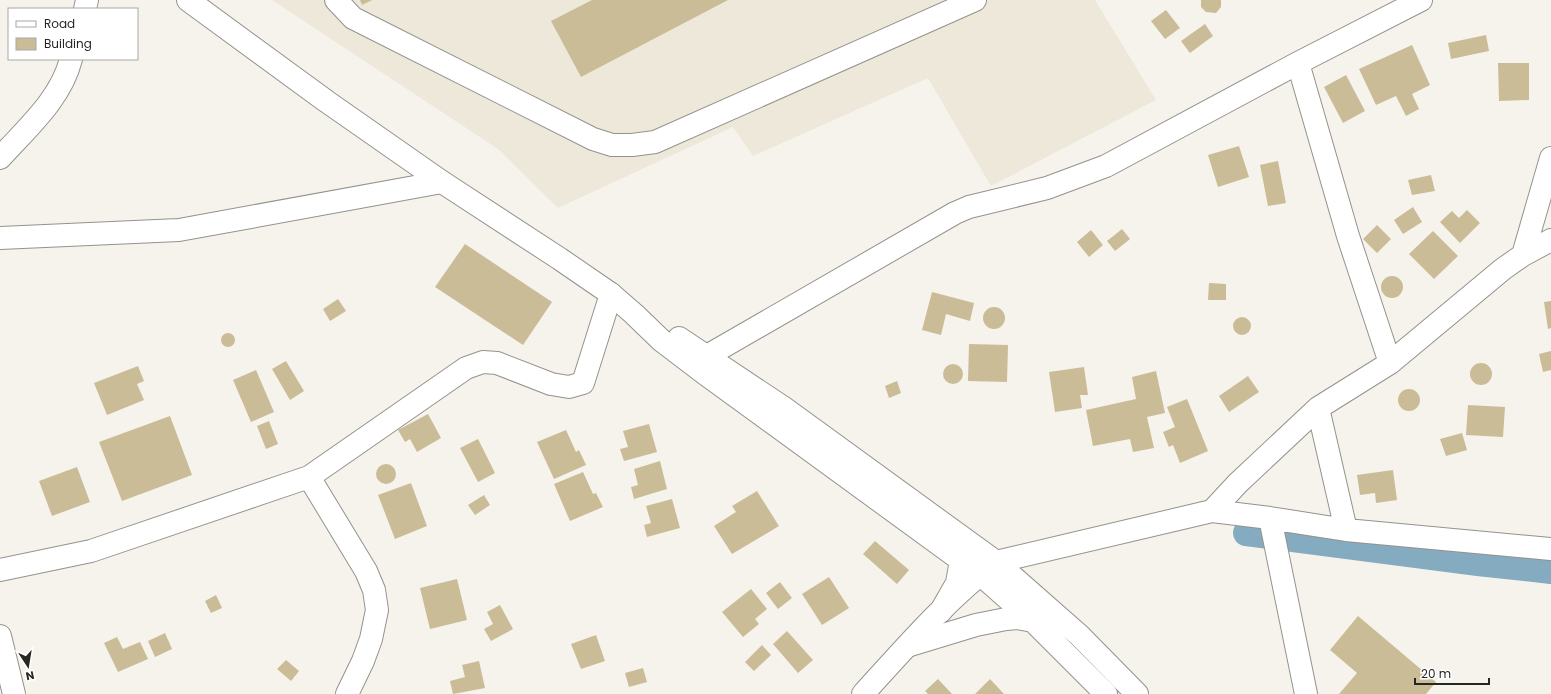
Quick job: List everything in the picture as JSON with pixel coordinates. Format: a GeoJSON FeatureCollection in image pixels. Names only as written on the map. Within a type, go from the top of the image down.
{"type":"FeatureCollection","features":[{"type":"Feature","properties":{"kind":"street"},"geometry":{"type":"LineString","coordinates":[[188,0],[326,101],[442,182],[611,294],[662,341],[704,373],[961,560],[988,568],[1033,621],[1106,694]]}},
{"type":"Feature","properties":{"kind":"street"},"geometry":{"type":"LineString","coordinates":[[336,0],[348,9],[593,139],[612,145],[632,145],[655,142],[975,0]]}},
{"type":"Feature","properties":{"kind":"street"},"geometry":{"type":"LineString","coordinates":[[708,356],[955,213],[969,207],[1047,188],[1106,166],[1298,63],[1421,0]]}},
{"type":"Feature","properties":{"kind":"street"},"geometry":{"type":"LineString","coordinates":[[0,158],[42,111],[60,86],[71,60]]}},
{"type":"Feature","properties":{"kind":"street"},"geometry":{"type":"LineString","coordinates":[[1298,63],[1348,236],[1390,363]]}},
{"type":"Feature","properties":{"kind":"street"},"geometry":{"type":"LineString","coordinates":[[1522,255],[1551,158]]}},
{"type":"Feature","properties":{"kind":"street"},"geometry":{"type":"LineString","coordinates":[[0,238],[179,230],[442,182]]}},
{"type":"Feature","properties":{"kind":"street"},"geometry":{"type":"LineString","coordinates":[[1212,511],[1238,483],[1318,408],[1390,363],[1503,269],[1522,255],[1551,240]]}},
{"type":"Feature","properties":{"kind":"street"},"geometry":{"type":"LineString","coordinates":[[0,570],[91,551],[309,477],[466,368],[483,362],[497,363],[551,384],[569,387],[583,383],[611,294]]}},
{"type":"Feature","properties":{"kind":"street"},"geometry":{"type":"LineString","coordinates":[[634,314],[657,324],[708,356],[784,408],[988,568],[1079,635],[1136,694]]}},
{"type":"Feature","properties":{"kind":"street"},"geometry":{"type":"LineString","coordinates":[[1318,408],[1346,530]]}},
{"type":"Feature","properties":{"kind":"street"},"geometry":{"type":"LineString","coordinates":[[309,477],[366,571],[374,590],[376,610],[371,639],[363,661],[347,694]]}},
{"type":"Feature","properties":{"kind":"street"},"geometry":{"type":"LineString","coordinates":[[863,694],[907,646],[988,568],[1212,511],[1270,518],[1346,530],[1551,549]]}},
{"type":"Feature","properties":{"kind":"street"},"geometry":{"type":"LineString","coordinates":[[1270,518],[1306,694]]}},
{"type":"Feature","properties":{"kind":"street"},"geometry":{"type":"LineString","coordinates":[[942,611],[957,583],[961,560]]}},
{"type":"Feature","properties":{"kind":"street"},"geometry":{"type":"LineString","coordinates":[[907,646],[976,625],[1006,619],[1017,618],[1033,621]]}},
{"type":"Feature","properties":{"kind":"street"},"geometry":{"type":"LineString","coordinates":[[0,636],[14,694]]}},
{"type":"Feature","properties":{"kind":"shaded area"},"geometry":{"type":"Polygon","coordinates":[[[272,0],[1095,0],[1156,100],[991,186],[928,78],[753,156],[733,127],[558,208],[498,149],[272,0]]]}},
{"type":"Feature","properties":{"kind":"building"},"geometry":{"type":"Polygon","coordinates":[[[360,0],[372,0],[362,5],[360,0]]]}},
{"type":"Feature","properties":{"kind":"building"},"geometry":{"type":"Polygon","coordinates":[[[592,0],[728,0],[581,77],[551,21],[592,0]]]}},
{"type":"Feature","properties":{"kind":"building"},"geometry":{"type":"Polygon","coordinates":[[[1201,0],[1221,0],[1221,7],[1216,13],[1206,12],[1201,7],[1201,0]]]}},
{"type":"Feature","properties":{"kind":"building"},"geometry":{"type":"Polygon","coordinates":[[[1166,10],[1180,28],[1165,39],[1151,21],[1166,10]]]}},
{"type":"Feature","properties":{"kind":"building"},"geometry":{"type":"Polygon","coordinates":[[[1205,24],[1213,36],[1190,53],[1181,41],[1205,24]]]}},
{"type":"Feature","properties":{"kind":"building"},"geometry":{"type":"Polygon","coordinates":[[[1486,35],[1489,51],[1451,59],[1448,43],[1486,35]]]}},
{"type":"Feature","properties":{"kind":"building"},"geometry":{"type":"Polygon","coordinates":[[[1412,45],[1430,85],[1412,94],[1419,109],[1406,116],[1396,96],[1376,105],[1359,69],[1412,45]]]}},
{"type":"Feature","properties":{"kind":"building"},"geometry":{"type":"Polygon","coordinates":[[[1498,63],[1529,63],[1529,100],[1499,101],[1498,63]]]}},
{"type":"Feature","properties":{"kind":"building"},"geometry":{"type":"Polygon","coordinates":[[[1346,75],[1365,111],[1343,123],[1324,87],[1346,75]]]}},
{"type":"Feature","properties":{"kind":"building"},"geometry":{"type":"Polygon","coordinates":[[[1239,146],[1249,177],[1218,187],[1208,155],[1239,146]]]}},
{"type":"Feature","properties":{"kind":"building"},"geometry":{"type":"Polygon","coordinates":[[[1278,161],[1286,203],[1268,206],[1260,165],[1278,161]]]}},
{"type":"Feature","properties":{"kind":"building"},"geometry":{"type":"Polygon","coordinates":[[[1431,175],[1435,191],[1412,195],[1408,180],[1431,175]]]}},
{"type":"Feature","properties":{"kind":"building"},"geometry":{"type":"Polygon","coordinates":[[[1413,207],[1422,222],[1403,234],[1394,220],[1413,207]]]}},
{"type":"Feature","properties":{"kind":"building"},"geometry":{"type":"Polygon","coordinates":[[[1467,210],[1480,223],[1460,243],[1440,222],[1452,211],[1459,218],[1467,210]]]}},
{"type":"Feature","properties":{"kind":"building"},"geometry":{"type":"Polygon","coordinates":[[[1377,225],[1391,239],[1377,253],[1363,239],[1377,225]]]}},
{"type":"Feature","properties":{"kind":"building"},"geometry":{"type":"Polygon","coordinates":[[[1122,229],[1130,239],[1115,251],[1107,241],[1122,229]]]}},
{"type":"Feature","properties":{"kind":"building"},"geometry":{"type":"Polygon","coordinates":[[[1091,230],[1103,245],[1089,257],[1077,242],[1091,230]]]}},
{"type":"Feature","properties":{"kind":"building"},"geometry":{"type":"Polygon","coordinates":[[[1433,231],[1458,256],[1434,279],[1409,254],[1433,231]]]}},
{"type":"Feature","properties":{"kind":"building"},"geometry":{"type":"Polygon","coordinates":[[[465,244],[552,302],[523,345],[435,287],[465,244]]]}},
{"type":"Feature","properties":{"kind":"building"},"geometry":{"type":"Polygon","coordinates":[[[1392,276],[1400,279],[1403,287],[1400,295],[1392,298],[1384,295],[1381,287],[1384,279],[1392,276]]]}},
{"type":"Feature","properties":{"kind":"building"},"geometry":{"type":"Polygon","coordinates":[[[1209,283],[1226,284],[1226,300],[1208,300],[1209,283]]]}},
{"type":"Feature","properties":{"kind":"building"},"geometry":{"type":"Polygon","coordinates":[[[932,292],[974,303],[970,321],[946,314],[941,335],[922,330],[932,292]]]}},
{"type":"Feature","properties":{"kind":"building"},"geometry":{"type":"Polygon","coordinates":[[[338,299],[346,311],[330,321],[323,309],[338,299]]]}},
{"type":"Feature","properties":{"kind":"building"},"geometry":{"type":"Polygon","coordinates":[[[1551,301],[1551,328],[1548,329],[1544,302],[1551,301]]]}},
{"type":"Feature","properties":{"kind":"building"},"geometry":{"type":"Polygon","coordinates":[[[994,307],[1002,310],[1005,318],[1002,326],[994,329],[986,326],[983,318],[986,310],[994,307]]]}},
{"type":"Feature","properties":{"kind":"building"},"geometry":{"type":"Polygon","coordinates":[[[1242,317],[1248,320],[1251,326],[1248,332],[1242,335],[1236,332],[1233,326],[1236,320],[1242,317]]]}},
{"type":"Feature","properties":{"kind":"building"},"geometry":{"type":"Polygon","coordinates":[[[228,333],[233,335],[235,340],[233,345],[228,347],[223,345],[221,340],[223,335],[228,333]]]}},
{"type":"Feature","properties":{"kind":"building"},"geometry":{"type":"Polygon","coordinates":[[[969,344],[1008,345],[1007,382],[968,381],[969,344]]]}},
{"type":"Feature","properties":{"kind":"building"},"geometry":{"type":"Polygon","coordinates":[[[1551,351],[1551,370],[1543,372],[1539,354],[1551,351]]]}},
{"type":"Feature","properties":{"kind":"building"},"geometry":{"type":"Polygon","coordinates":[[[286,361],[304,391],[290,400],[272,369],[286,361]]]}},
{"type":"Feature","properties":{"kind":"building"},"geometry":{"type":"Polygon","coordinates":[[[1481,363],[1489,366],[1492,374],[1489,382],[1481,385],[1473,382],[1470,374],[1473,366],[1481,363]]]}},
{"type":"Feature","properties":{"kind":"building"},"geometry":{"type":"Polygon","coordinates":[[[953,364],[960,367],[963,374],[960,381],[953,384],[946,381],[943,374],[946,367],[953,364]]]}},
{"type":"Feature","properties":{"kind":"building"},"geometry":{"type":"Polygon","coordinates":[[[138,366],[144,381],[137,384],[144,400],[107,415],[94,383],[138,366]]]}},
{"type":"Feature","properties":{"kind":"building"},"geometry":{"type":"Polygon","coordinates":[[[1084,367],[1088,395],[1080,395],[1082,408],[1055,412],[1049,372],[1084,367]]]}},
{"type":"Feature","properties":{"kind":"building"},"geometry":{"type":"Polygon","coordinates":[[[256,370],[274,412],[251,422],[233,380],[256,370]]]}},
{"type":"Feature","properties":{"kind":"building"},"geometry":{"type":"Polygon","coordinates":[[[1156,371],[1165,413],[1147,417],[1154,448],[1133,452],[1130,439],[1093,446],[1086,410],[1136,399],[1132,377],[1156,371]]]}},
{"type":"Feature","properties":{"kind":"building"},"geometry":{"type":"Polygon","coordinates":[[[1248,376],[1259,392],[1229,412],[1219,396],[1248,376]]]}},
{"type":"Feature","properties":{"kind":"building"},"geometry":{"type":"Polygon","coordinates":[[[897,381],[901,393],[889,398],[885,386],[897,381]]]}},
{"type":"Feature","properties":{"kind":"building"},"geometry":{"type":"Polygon","coordinates":[[[1409,389],[1417,392],[1420,400],[1417,408],[1409,411],[1401,408],[1398,400],[1401,392],[1409,389]]]}},
{"type":"Feature","properties":{"kind":"building"},"geometry":{"type":"Polygon","coordinates":[[[1187,399],[1208,451],[1180,463],[1173,445],[1169,447],[1163,432],[1175,427],[1167,407],[1187,399]]]}},
{"type":"Feature","properties":{"kind":"building"},"geometry":{"type":"Polygon","coordinates":[[[1468,405],[1505,407],[1503,437],[1466,435],[1468,405]]]}},
{"type":"Feature","properties":{"kind":"building"},"geometry":{"type":"Polygon","coordinates":[[[428,414],[441,438],[417,452],[410,439],[405,442],[398,430],[428,414]]]}},
{"type":"Feature","properties":{"kind":"building"},"geometry":{"type":"Polygon","coordinates":[[[170,416],[192,475],[122,501],[99,442],[170,416]]]}},
{"type":"Feature","properties":{"kind":"building"},"geometry":{"type":"Polygon","coordinates":[[[269,421],[278,444],[266,449],[257,426],[269,421]]]}},
{"type":"Feature","properties":{"kind":"building"},"geometry":{"type":"Polygon","coordinates":[[[649,424],[657,452],[624,461],[620,449],[628,447],[623,431],[649,424]]]}},
{"type":"Feature","properties":{"kind":"building"},"geometry":{"type":"Polygon","coordinates":[[[566,430],[576,452],[579,450],[586,465],[554,479],[537,442],[566,430]]]}},
{"type":"Feature","properties":{"kind":"building"},"geometry":{"type":"Polygon","coordinates":[[[1462,433],[1467,450],[1446,456],[1440,439],[1462,433]]]}},
{"type":"Feature","properties":{"kind":"building"},"geometry":{"type":"Polygon","coordinates":[[[478,439],[495,473],[478,482],[460,448],[478,439]]]}},
{"type":"Feature","properties":{"kind":"building"},"geometry":{"type":"Polygon","coordinates":[[[660,461],[667,489],[634,499],[631,487],[638,485],[634,469],[660,461]]]}},
{"type":"Feature","properties":{"kind":"building"},"geometry":{"type":"Polygon","coordinates":[[[386,464],[393,467],[396,474],[393,481],[386,484],[379,481],[376,474],[379,467],[386,464]]]}},
{"type":"Feature","properties":{"kind":"building"},"geometry":{"type":"Polygon","coordinates":[[[77,467],[90,502],[52,516],[39,481],[77,467]]]}},
{"type":"Feature","properties":{"kind":"building"},"geometry":{"type":"Polygon","coordinates":[[[1393,470],[1397,500],[1376,503],[1375,493],[1360,495],[1357,475],[1393,470]]]}},
{"type":"Feature","properties":{"kind":"building"},"geometry":{"type":"Polygon","coordinates":[[[583,472],[593,494],[596,493],[603,507],[570,521],[554,484],[583,472]]]}},
{"type":"Feature","properties":{"kind":"building"},"geometry":{"type":"Polygon","coordinates":[[[411,483],[427,526],[395,539],[378,495],[411,483]]]}},
{"type":"Feature","properties":{"kind":"building"},"geometry":{"type":"Polygon","coordinates":[[[757,491],[779,526],[732,554],[714,526],[736,512],[732,506],[757,491]]]}},
{"type":"Feature","properties":{"kind":"building"},"geometry":{"type":"Polygon","coordinates":[[[484,495],[490,505],[475,515],[468,505],[484,495]]]}},
{"type":"Feature","properties":{"kind":"building"},"geometry":{"type":"Polygon","coordinates":[[[672,499],[680,528],[647,537],[644,525],[651,523],[646,506],[672,499]]]}},
{"type":"Feature","properties":{"kind":"building"},"geometry":{"type":"Polygon","coordinates":[[[875,541],[909,570],[897,584],[863,554],[875,541]]]}},
{"type":"Feature","properties":{"kind":"building"},"geometry":{"type":"Polygon","coordinates":[[[829,577],[849,608],[822,625],[802,594],[829,577]]]}},
{"type":"Feature","properties":{"kind":"building"},"geometry":{"type":"Polygon","coordinates":[[[457,579],[467,620],[430,629],[420,588],[457,579]]]}},
{"type":"Feature","properties":{"kind":"building"},"geometry":{"type":"Polygon","coordinates":[[[780,582],[792,598],[778,609],[766,593],[780,582]]]}},
{"type":"Feature","properties":{"kind":"building"},"geometry":{"type":"Polygon","coordinates":[[[751,589],[767,609],[755,619],[759,624],[743,637],[722,612],[751,589]]]}},
{"type":"Feature","properties":{"kind":"building"},"geometry":{"type":"Polygon","coordinates":[[[216,595],[222,608],[211,613],[205,601],[216,595]]]}},
{"type":"Feature","properties":{"kind":"building"},"geometry":{"type":"Polygon","coordinates":[[[500,605],[513,629],[491,641],[484,629],[493,624],[487,612],[500,605]]]}},
{"type":"Feature","properties":{"kind":"building"},"geometry":{"type":"Polygon","coordinates":[[[1358,616],[1436,682],[1426,694],[1339,694],[1357,673],[1330,650],[1358,616]]]}},
{"type":"Feature","properties":{"kind":"building"},"geometry":{"type":"Polygon","coordinates":[[[787,631],[813,660],[798,673],[773,644],[787,631]]]}},
{"type":"Feature","properties":{"kind":"building"},"geometry":{"type":"Polygon","coordinates":[[[165,633],[172,649],[155,657],[148,641],[165,633]]]}},
{"type":"Feature","properties":{"kind":"building"},"geometry":{"type":"Polygon","coordinates":[[[596,635],[605,661],[581,669],[571,644],[596,635]]]}},
{"type":"Feature","properties":{"kind":"building"},"geometry":{"type":"Polygon","coordinates":[[[117,637],[123,649],[140,642],[148,659],[118,672],[104,643],[117,637]]]}},
{"type":"Feature","properties":{"kind":"building"},"geometry":{"type":"Polygon","coordinates":[[[762,645],[771,655],[754,671],[745,662],[762,645]]]}},
{"type":"Feature","properties":{"kind":"building"},"geometry":{"type":"Polygon","coordinates":[[[286,660],[299,671],[291,681],[277,669],[286,660]]]}},
{"type":"Feature","properties":{"kind":"building"},"geometry":{"type":"Polygon","coordinates":[[[479,661],[485,688],[453,694],[450,681],[465,677],[462,665],[479,661]]]}},
{"type":"Feature","properties":{"kind":"building"},"geometry":{"type":"Polygon","coordinates":[[[643,668],[647,682],[629,687],[625,673],[643,668]]]}},
{"type":"Feature","properties":{"kind":"building"},"geometry":{"type":"Polygon","coordinates":[[[938,679],[952,694],[928,694],[925,691],[938,679]]]}},
{"type":"Feature","properties":{"kind":"building"},"geometry":{"type":"Polygon","coordinates":[[[990,679],[1004,694],[975,694],[990,679]]]}},
{"type":"Feature","properties":{"kind":"waterway"},"geometry":{"type":"LineString","coordinates":[[1246,533],[1551,571]]}}]}
